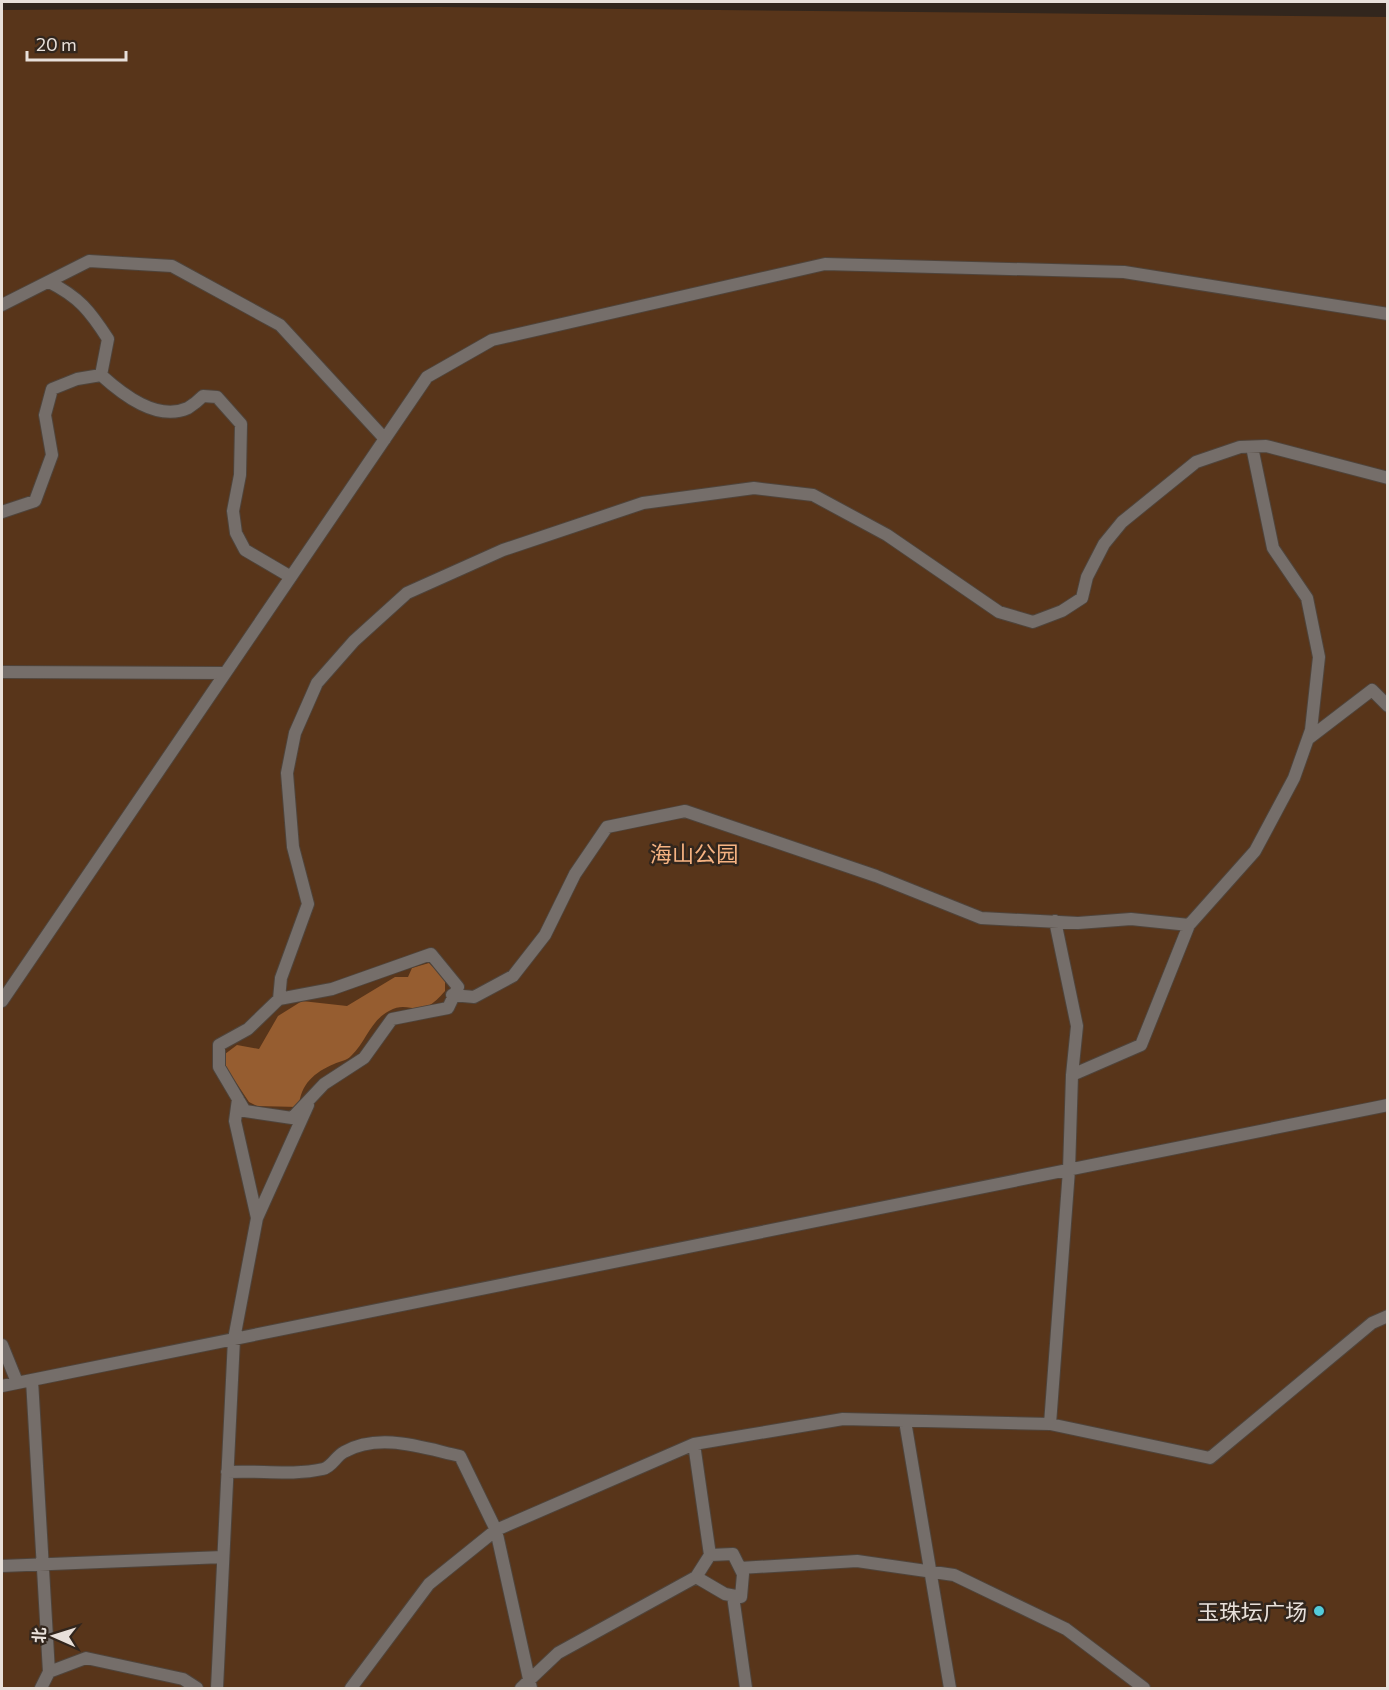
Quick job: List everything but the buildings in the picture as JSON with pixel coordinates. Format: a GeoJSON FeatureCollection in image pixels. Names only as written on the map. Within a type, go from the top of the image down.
{"type":"FeatureCollection","features":[{"type":"Feature","properties":{"kind":"lane"},"geometry":{"type":"LineString","coordinates":[[2,304],[88,261],[172,266],[280,325],[385,439]]}},
{"type":"Feature","properties":{"kind":"lane"},"geometry":{"type":"LineString","coordinates":[[2,1000],[427,377],[492,340],[825,264],[1124,272],[1388,314]]}},
{"type":"Feature","properties":{"kind":"lane"},"geometry":{"type":"LineString","coordinates":[[49,282],[72,294],[90,311],[108,339],[101,375]]}},
{"type":"Feature","properties":{"kind":"lane"},"geometry":{"type":"LineString","coordinates":[[2,512],[35,501],[52,455],[45,415],[52,390],[77,379],[101,375],[134,402],[165,411],[187,408],[203,396],[217,397],[241,424],[240,475],[233,512],[236,533],[245,550],[291,577]]}},
{"type":"Feature","properties":{"kind":"lane"},"geometry":{"type":"LineString","coordinates":[[279,999],[281,978],[308,904],[293,848],[287,773],[296,733],[318,683],[354,641],[407,593],[503,550],[643,503],[754,488],[813,495],[887,535],[999,612],[1033,622],[1062,611],[1082,598],[1087,577],[1104,544],[1122,522],[1173,478],[1196,462],[1240,447],[1266,446],[1388,478]]}},
{"type":"Feature","properties":{"kind":"lane"},"geometry":{"type":"LineString","coordinates":[[1072,1075],[1141,1045],[1189,925],[1254,850],[1294,778],[1308,739],[1319,657],[1307,598],[1273,548],[1252,447]]}},
{"type":"Feature","properties":{"kind":"lane"},"geometry":{"type":"LineString","coordinates":[[2,672],[225,673]]}},
{"type":"Feature","properties":{"kind":"lane"},"geometry":{"type":"LineString","coordinates":[[1308,739],[1372,690],[1388,706]]}},
{"type":"Feature","properties":{"kind":"lane"},"geometry":{"type":"LineString","coordinates":[[452,995],[474,998],[513,976],[545,935],[574,874],[607,827],[685,811],[876,876],[981,918],[1055,921],[1131,919],[1189,925]]}},
{"type":"Feature","properties":{"kind":"lane"},"geometry":{"type":"LineString","coordinates":[[1050,1424],[1077,1026],[1055,921]]}},
{"type":"Feature","properties":{"kind":"lane"},"geometry":{"type":"LineString","coordinates":[[431,954],[458,987],[452,995],[448,1008],[392,1019],[364,1058],[324,1084],[292,1118],[245,1111],[219,1067],[219,1045],[248,1029],[279,999],[332,989],[431,954]]}},
{"type":"Feature","properties":{"kind":"lane"},"geometry":{"type":"LineString","coordinates":[[217,1689],[234,1339],[257,1218],[312,1096]]}},
{"type":"Feature","properties":{"kind":"lane"},"geometry":{"type":"LineString","coordinates":[[238,1099],[235,1121],[257,1218]]}},
{"type":"Feature","properties":{"kind":"lane"},"geometry":{"type":"LineString","coordinates":[[2,1386],[1388,1105]]}},
{"type":"Feature","properties":{"kind":"lane"},"geometry":{"type":"LineString","coordinates":[[351,1689],[429,1584],[496,1530],[694,1444],[843,1419],[1050,1424],[1210,1458],[1372,1323],[1388,1316]]}},
{"type":"Feature","properties":{"kind":"lane"},"geometry":{"type":"LineString","coordinates":[[2,1345],[17,1383]]}},
{"type":"Feature","properties":{"kind":"lane"},"geometry":{"type":"LineString","coordinates":[[32,1380],[49,1672],[41,1689]]}},
{"type":"Feature","properties":{"kind":"lane"},"geometry":{"type":"LineString","coordinates":[[905,1421],[950,1689]]}},
{"type":"Feature","properties":{"kind":"lane"},"geometry":{"type":"LineString","coordinates":[[227,1472],[254,1471],[278,1474],[326,1468],[344,1452],[386,1440],[460,1456],[496,1530],[527,1686]]}},
{"type":"Feature","properties":{"kind":"lane"},"geometry":{"type":"LineString","coordinates":[[527,1686],[558,1653],[696,1577],[710,1556],[694,1444]]}},
{"type":"Feature","properties":{"kind":"lane"},"geometry":{"type":"LineString","coordinates":[[696,1577],[725,1594],[741,1597],[743,1574],[733,1554],[710,1556]]}},
{"type":"Feature","properties":{"kind":"lane"},"geometry":{"type":"LineString","coordinates":[[2,1566],[224,1557]]}},
{"type":"Feature","properties":{"kind":"lane"},"geometry":{"type":"LineString","coordinates":[[740,1568],[857,1560],[954,1575],[1066,1629],[1144,1689]]}},
{"type":"Feature","properties":{"kind":"lane"},"geometry":{"type":"LineString","coordinates":[[733,1596],[746,1689]]}},
{"type":"Feature","properties":{"kind":"lane"},"geometry":{"type":"LineString","coordinates":[[49,1672],[86,1658],[183,1679],[197,1689]]}},
{"type":"Feature","properties":{"kind":"green space","name":"海山公园"},"geometry":{"type":"Polygon","coordinates":[[[439,7],[1387,17],[1387,1688],[2,1688],[2,10],[439,7]]]}},
{"type":"Feature","properties":{"kind":"shaded area"},"geometry":{"type":"Polygon","coordinates":[[[429,963],[445,979],[445,991],[428,1006],[397,1008],[383,1015],[351,1056],[321,1071],[310,1080],[302,1092],[299,1107],[257,1106],[249,1102],[225,1066],[225,1054],[237,1045],[259,1049],[278,1016],[302,1001],[347,1006],[395,977],[408,977],[412,968],[429,963]]]}},
{"type":"Feature","properties":{"kind":"place","name":"玉珠坛广场"},"geometry":{"type":"Point","coordinates":[1319,1611]}}]}
